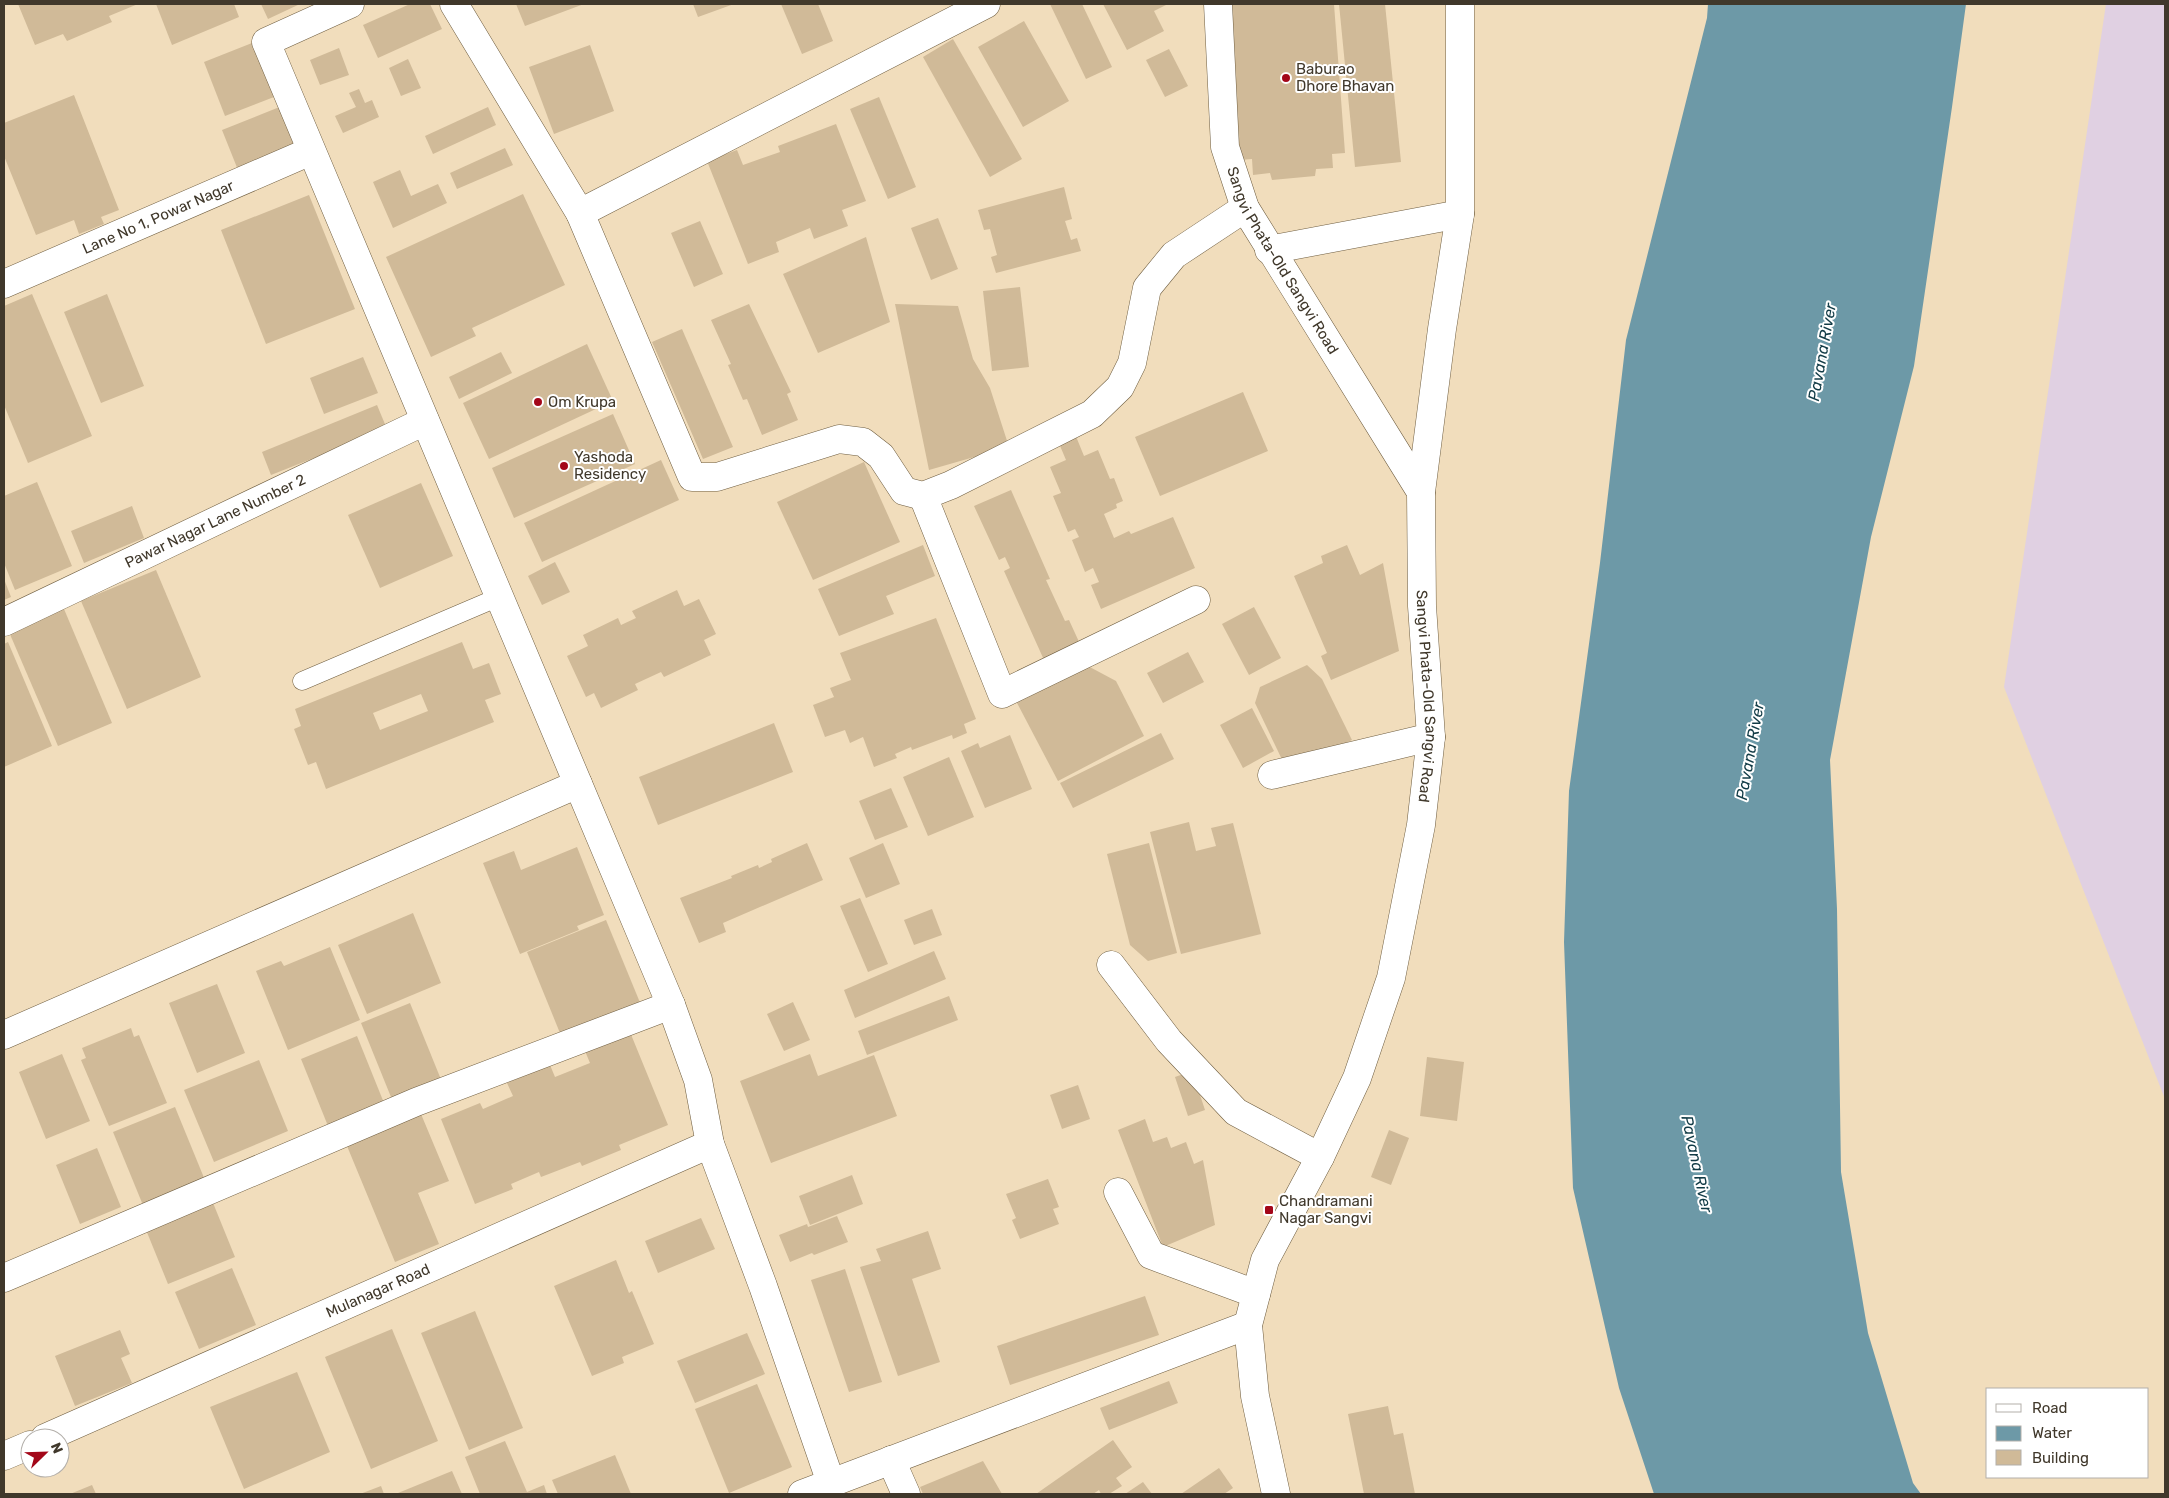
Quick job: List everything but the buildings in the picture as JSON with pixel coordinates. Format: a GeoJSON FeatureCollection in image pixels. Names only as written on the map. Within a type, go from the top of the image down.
{"type":"FeatureCollection","features":[{"type":"Feature","properties":{"kind":"street"},"geometry":{"type":"LineString","coordinates":[[350,4],[266,42],[671,1005],[698,1080],[710,1144],[832,1483]]}},
{"type":"Feature","properties":{"kind":"street"},"geometry":{"type":"LineString","coordinates":[[454,4],[580,213],[692,477],[717,477],[839,439],[863,442],[881,456],[904,491],[923,496],[951,485],[1092,414],[1120,388],[1132,362],[1147,288],[1174,256],[1245,208]]}},
{"type":"Feature","properties":{"kind":"street"},"geometry":{"type":"LineString","coordinates":[[580,213],[986,4]]}},
{"type":"Feature","properties":{"kind":"street","name":"Sangvi Phata-Old Sangvi Road"},"geometry":{"type":"LineString","coordinates":[[1218,4],[1225,147],[1245,208],[1269,250],[1421,492]]}},
{"type":"Feature","properties":{"kind":"street","name":"Sangvi Phata-Old Sangvi Road"},"geometry":{"type":"LineString","coordinates":[[1276,1494],[1255,1396],[1248,1325],[1265,1260],[1320,1157],[1357,1078],[1391,978],[1421,825],[1431,737],[1422,606],[1421,492],[1442,329],[1460,214],[1460,4]]}},
{"type":"Feature","properties":{"kind":"street","name":"Lane No 1, Powar Nagar"},"geometry":{"type":"LineString","coordinates":[[4,284],[311,151]]}},
{"type":"Feature","properties":{"kind":"street"},"geometry":{"type":"LineString","coordinates":[[1269,250],[1460,214]]}},
{"type":"Feature","properties":{"kind":"street","name":"Pawar Nagar Lane Number 2"},"geometry":{"type":"LineString","coordinates":[[4,622],[425,421]]}},
{"type":"Feature","properties":{"kind":"street"},"geometry":{"type":"LineString","coordinates":[[923,496],[1002,694],[1196,600]]}},
{"type":"Feature","properties":{"kind":"street"},"geometry":{"type":"LineString","coordinates":[[1272,775],[1431,737]]}},
{"type":"Feature","properties":{"kind":"street"},"geometry":{"type":"LineString","coordinates":[[4,1035],[578,784]]}},
{"type":"Feature","properties":{"kind":"street"},"geometry":{"type":"LineString","coordinates":[[1111,965],[1170,1041],[1236,1112],[1320,1157]]}},
{"type":"Feature","properties":{"kind":"street"},"geometry":{"type":"LineString","coordinates":[[4,1278],[416,1102],[671,1005]]}},
{"type":"Feature","properties":{"kind":"street","name":"Mulanagar Road"},"geometry":{"type":"LineString","coordinates":[[68,1428],[710,1144]]}},
{"type":"Feature","properties":{"kind":"street"},"geometry":{"type":"LineString","coordinates":[[1118,1192],[1151,1255],[1256,1294]]}},
{"type":"Feature","properties":{"kind":"street"},"geometry":{"type":"LineString","coordinates":[[802,1494],[1248,1325]]}},
{"type":"Feature","properties":{"kind":"street"},"geometry":{"type":"LineString","coordinates":[[4,1456],[20,1449]]}},
{"type":"Feature","properties":{"kind":"street"},"geometry":{"type":"LineString","coordinates":[[892,1460],[906,1494]]}},
{"type":"Feature","properties":{"kind":"lane"},"geometry":{"type":"LineString","coordinates":[[302,681],[499,596]]}},
{"type":"Feature","properties":{"kind":"shaded area"},"geometry":{"type":"Polygon","coordinates":[[[2106,4],[2165,4],[2165,1099],[2004,687],[2106,4]]]}},
{"type":"Feature","properties":{"kind":"water","name":"Pavana River"},"geometry":{"type":"Polygon","coordinates":[[[1708,4],[1966,4],[1914,366],[1871,537],[1830,760],[1837,909],[1841,1172],[1868,1333],[1913,1483],[1921,1494],[1654,1494],[1619,1388],[1573,1188],[1564,942],[1569,791],[1600,563],[1626,340],[1707,18],[1708,4]]]}},
{"type":"Feature","properties":{"kind":"place","name":"Baburao Dhore Bhavan"},"geometry":{"type":"Point","coordinates":[1286,78]}},
{"type":"Feature","properties":{"kind":"place","name":"Om Krupa"},"geometry":{"type":"Point","coordinates":[538,402]}},
{"type":"Feature","properties":{"kind":"place","name":"Yashoda Residency"},"geometry":{"type":"Point","coordinates":[564,466]}},
{"type":"Feature","properties":{"kind":"place","name":"Chandramani Nagar Sangvi"},"geometry":{"type":"Point","coordinates":[1269,1210]}}]}
